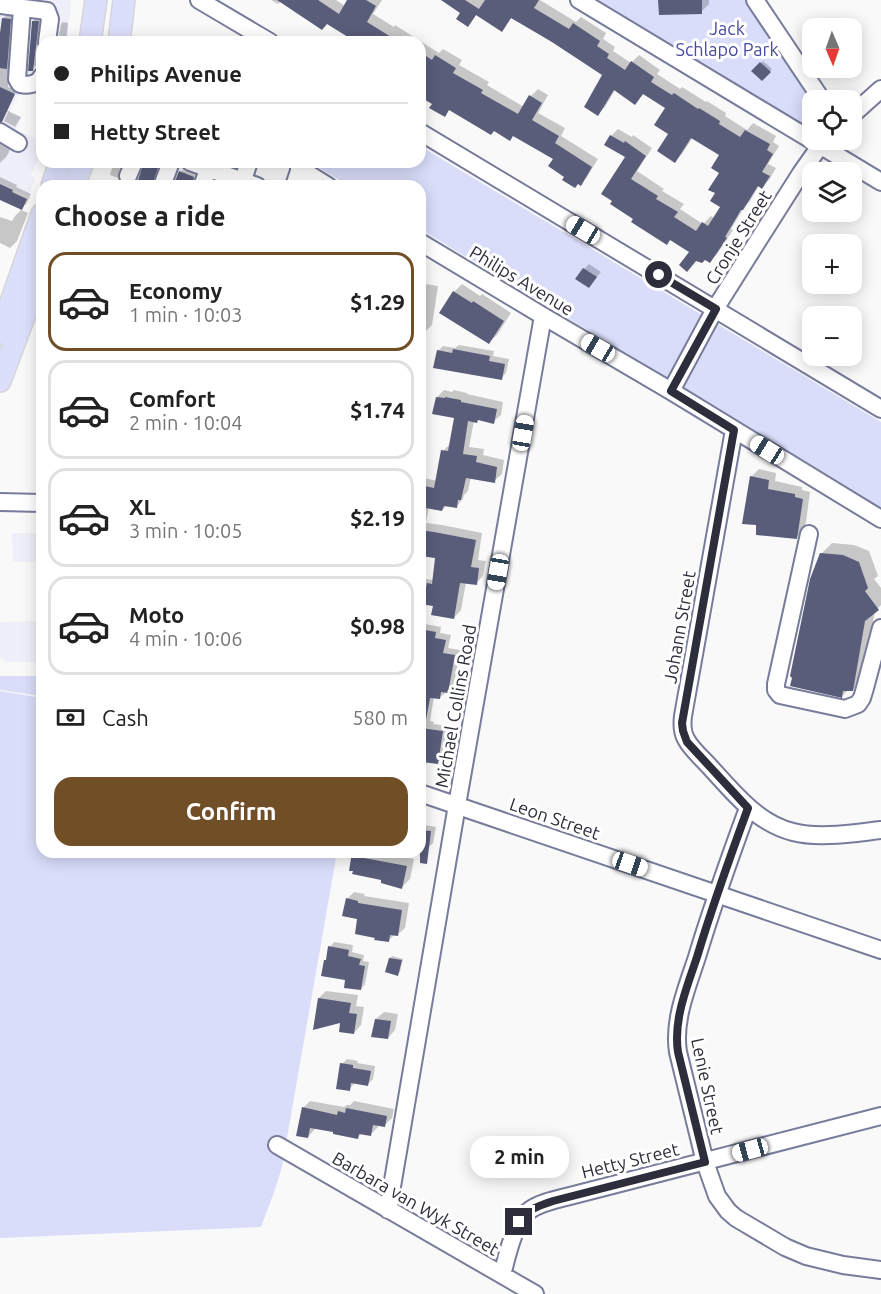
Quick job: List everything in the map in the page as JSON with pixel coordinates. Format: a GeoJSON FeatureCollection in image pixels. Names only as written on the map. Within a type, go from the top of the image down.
{"type":"FeatureCollection","features":[{"type":"Feature","properties":{"kind":"main road"},"geometry":{"type":"LineString","coordinates":[[91,36],[96,0]]}},
{"type":"Feature","properties":{"kind":"main road"},"geometry":{"type":"LineString","coordinates":[[120,36],[124,0]]}},
{"type":"Feature","properties":{"kind":"main road"},"geometry":{"type":"LineString","coordinates":[[0,381],[7,323],[36,233]]}},
{"type":"Feature","properties":{"kind":"main road"},"geometry":{"type":"LineString","coordinates":[[7,323],[36,278]]}},
{"type":"Feature","properties":{"kind":"street"},"geometry":{"type":"LineString","coordinates":[[199,0],[260,36]]}},
{"type":"Feature","properties":{"kind":"street"},"geometry":{"type":"LineString","coordinates":[[579,0],[802,130]]}},
{"type":"Feature","properties":{"kind":"street"},"geometry":{"type":"LineString","coordinates":[[755,0],[815,90]]}},
{"type":"Feature","properties":{"kind":"street"},"geometry":{"type":"LineString","coordinates":[[0,6],[47,11],[50,20],[48,36]]}},
{"type":"Feature","properties":{"kind":"street"},"geometry":{"type":"LineString","coordinates":[[22,8],[17,79],[20,84],[29,85],[36,82]]}},
{"type":"Feature","properties":{"kind":"street"},"geometry":{"type":"LineString","coordinates":[[862,106],[881,89]]}},
{"type":"Feature","properties":{"kind":"street"},"geometry":{"type":"LineString","coordinates":[[0,132],[18,143]]}},
{"type":"Feature","properties":{"kind":"street"},"geometry":{"type":"LineString","coordinates":[[426,136],[881,409]]}},
{"type":"Feature","properties":{"kind":"street","name":"Cronje Street"},"geometry":{"type":"LineString","coordinates":[[671,391],[716,309],[776,211],[819,150]]}},
{"type":"Feature","properties":{"kind":"street"},"geometry":{"type":"LineString","coordinates":[[834,150],[881,182]]}},
{"type":"Feature","properties":{"kind":"street"},"geometry":{"type":"LineString","coordinates":[[216,168],[239,180]]}},
{"type":"Feature","properties":{"kind":"street"},"geometry":{"type":"LineString","coordinates":[[304,168],[320,180]]}},
{"type":"Feature","properties":{"kind":"street","name":"Philips Avenue"},"geometry":{"type":"LineString","coordinates":[[426,246],[881,519]]}},
{"type":"Feature","properties":{"kind":"street","name":"Michael Collins Road"},"geometry":{"type":"LineString","coordinates":[[388,1210],[543,316]]}},
{"type":"Feature","properties":{"kind":"street","name":"Johann Street"},"geometry":{"type":"LineString","coordinates":[[734,430],[682,723],[687,742],[748,808],[778,827],[794,832],[825,835],[881,831]]}},
{"type":"Feature","properties":{"kind":"street"},"geometry":{"type":"LineString","coordinates":[[0,502],[36,503]]}},
{"type":"Feature","properties":{"kind":"street"},"geometry":{"type":"LineString","coordinates":[[809,534],[776,684],[780,696],[837,708],[851,708],[858,704],[862,698],[881,628]]}},
{"type":"Feature","properties":{"kind":"street","name":"Leon Street"},"geometry":{"type":"LineString","coordinates":[[426,795],[881,950]]}},
{"type":"Feature","properties":{"kind":"street","name":"Lenie Street"},"geometry":{"type":"LineString","coordinates":[[748,808],[717,893],[682,1006],[677,1034],[678,1052],[705,1162],[717,1196],[736,1218],[785,1247],[806,1256],[843,1265],[881,1270]]}},
{"type":"Feature","properties":{"kind":"street","name":"Hetty Street"},"geometry":{"type":"LineString","coordinates":[[502,1275],[519,1222],[532,1209],[566,1197],[881,1116]]}},
{"type":"Feature","properties":{"kind":"street","name":"Barbara van Wyk Street"},"geometry":{"type":"LineString","coordinates":[[277,1145],[535,1294]]}},
{"type":"Feature","properties":{"kind":"shaded area"},"geometry":{"type":"Polygon","coordinates":[[[0,0],[71,0],[68,36],[36,36],[36,88],[17,96],[9,113],[22,117],[16,130],[36,138],[36,165],[31,175],[36,178],[28,196],[0,183],[0,0]]]}},
{"type":"Feature","properties":{"kind":"shaded area"},"geometry":{"type":"Polygon","coordinates":[[[12,533],[36,533],[36,562],[13,562],[12,533]]]}},
{"type":"Feature","properties":{"kind":"shaded area"},"geometry":{"type":"Polygon","coordinates":[[[36,621],[36,662],[6,662],[0,657],[0,622],[36,621]]]}},
{"type":"Feature","properties":{"kind":"green space","name":"Jack Schlapo Park"},"geometry":{"type":"Polygon","coordinates":[[[590,0],[745,0],[798,73],[807,90],[802,90],[802,126],[590,0]]]}},
{"type":"Feature","properties":{"kind":"green space"},"geometry":{"type":"Polygon","coordinates":[[[426,150],[881,422],[881,507],[426,233],[426,180],[340,180],[319,168],[426,168],[426,150]]]}},
{"type":"Feature","properties":{"kind":"green space"},"geometry":{"type":"Polygon","coordinates":[[[0,676],[36,676],[36,695],[0,690],[0,676]]]}},
{"type":"Feature","properties":{"kind":"green space"},"geometry":{"type":"Polygon","coordinates":[[[0,691],[36,697],[36,858],[336,858],[283,1161],[261,1227],[0,1238],[0,691]]]}},
{"type":"Feature","properties":{"kind":"building"},"geometry":{"type":"Polygon","coordinates":[[[277,0],[318,0],[339,14],[347,0],[366,0],[376,6],[367,22],[389,36],[346,36],[327,24],[322,30],[277,0]]]}},
{"type":"Feature","properties":{"kind":"building"},"geometry":{"type":"Polygon","coordinates":[[[441,0],[465,0],[479,9],[485,0],[539,0],[534,8],[569,29],[573,23],[600,41],[597,46],[609,54],[607,58],[625,70],[631,61],[654,77],[651,82],[699,108],[740,137],[745,130],[770,144],[767,150],[773,154],[762,172],[770,176],[762,189],[758,186],[741,210],[725,237],[727,238],[710,263],[705,260],[702,263],[696,261],[687,272],[679,265],[689,252],[670,240],[667,245],[631,222],[633,219],[610,204],[612,201],[601,194],[625,157],[604,145],[610,135],[624,143],[625,141],[646,156],[631,179],[658,196],[656,199],[678,212],[674,217],[696,231],[702,222],[708,226],[720,207],[710,201],[715,193],[708,190],[719,173],[711,168],[719,155],[691,138],[675,163],[657,151],[668,134],[654,125],[665,108],[643,94],[635,105],[614,90],[598,116],[584,107],[602,75],[511,18],[502,32],[476,15],[468,27],[456,19],[460,13],[441,0]]]}},
{"type":"Feature","properties":{"kind":"building"},"geometry":{"type":"Polygon","coordinates":[[[658,0],[702,0],[702,14],[659,15],[658,0]]]}},
{"type":"Feature","properties":{"kind":"building"},"geometry":{"type":"Polygon","coordinates":[[[2,18],[11,19],[7,69],[0,68],[2,18]]]}},
{"type":"Feature","properties":{"kind":"building"},"geometry":{"type":"Polygon","coordinates":[[[32,21],[39,21],[33,71],[28,71],[32,21]]]}},
{"type":"Feature","properties":{"kind":"building"},"geometry":{"type":"Polygon","coordinates":[[[435,55],[456,68],[453,73],[483,90],[481,93],[518,114],[529,95],[542,103],[532,120],[559,136],[555,143],[592,167],[581,186],[578,184],[575,188],[562,180],[564,177],[548,166],[553,159],[513,136],[510,141],[494,131],[491,135],[449,110],[445,117],[429,108],[432,104],[426,100],[426,56],[432,60],[435,55]]]}},
{"type":"Feature","properties":{"kind":"building"},"geometry":{"type":"Polygon","coordinates":[[[760,62],[771,72],[762,81],[751,71],[760,62]]]}},
{"type":"Feature","properties":{"kind":"building"},"geometry":{"type":"Polygon","coordinates":[[[0,87],[15,94],[2,122],[0,122],[0,87]]]}},
{"type":"Feature","properties":{"kind":"building"},"geometry":{"type":"Polygon","coordinates":[[[142,168],[158,168],[154,180],[138,180],[142,168]]]}},
{"type":"Feature","properties":{"kind":"building"},"geometry":{"type":"Polygon","coordinates":[[[179,171],[194,177],[193,180],[175,180],[179,171]]]}},
{"type":"Feature","properties":{"kind":"building"},"geometry":{"type":"Polygon","coordinates":[[[0,184],[27,199],[22,210],[0,200],[0,184]]]}},
{"type":"Feature","properties":{"kind":"building"},"geometry":{"type":"Polygon","coordinates":[[[583,268],[597,277],[589,288],[575,279],[583,268]]]}},
{"type":"Feature","properties":{"kind":"building"},"geometry":{"type":"Polygon","coordinates":[[[453,291],[504,321],[489,344],[439,313],[453,291]]]}},
{"type":"Feature","properties":{"kind":"building"},"geometry":{"type":"Polygon","coordinates":[[[453,349],[490,356],[489,361],[505,364],[502,380],[433,368],[437,350],[452,353],[453,349]]]}},
{"type":"Feature","properties":{"kind":"building"},"geometry":{"type":"Polygon","coordinates":[[[436,397],[461,400],[461,402],[497,409],[494,424],[478,420],[477,423],[468,421],[463,454],[477,456],[476,462],[497,467],[495,483],[466,478],[457,508],[444,506],[442,511],[426,508],[426,486],[434,488],[441,450],[448,451],[454,418],[432,414],[436,397]]]}},
{"type":"Feature","properties":{"kind":"building"},"geometry":{"type":"Polygon","coordinates":[[[750,476],[769,480],[768,489],[795,494],[795,497],[803,499],[797,539],[756,535],[756,525],[742,524],[750,476]]]}},
{"type":"Feature","properties":{"kind":"building"},"geometry":{"type":"Polygon","coordinates":[[[426,531],[476,540],[471,567],[479,568],[477,585],[460,583],[454,619],[431,615],[433,606],[426,605],[426,587],[427,583],[432,584],[435,558],[426,557],[426,531]]]}},
{"type":"Feature","properties":{"kind":"building"},"geometry":{"type":"Polygon","coordinates":[[[820,553],[843,555],[859,562],[868,588],[865,591],[879,610],[865,621],[853,691],[843,691],[842,698],[790,686],[792,678],[790,676],[810,579],[820,553]]]}},
{"type":"Feature","properties":{"kind":"building"},"geometry":{"type":"Polygon","coordinates":[[[426,630],[436,632],[435,638],[446,640],[443,653],[455,655],[448,693],[441,692],[440,699],[430,698],[426,720],[426,630]]]}},
{"type":"Feature","properties":{"kind":"building"},"geometry":{"type":"Polygon","coordinates":[[[426,729],[443,731],[438,764],[426,762],[426,729]]]}},
{"type":"Feature","properties":{"kind":"building"},"geometry":{"type":"Polygon","coordinates":[[[426,831],[431,831],[427,864],[420,863],[420,858],[426,858],[426,831]]]}},
{"type":"Feature","properties":{"kind":"building"},"geometry":{"type":"Polygon","coordinates":[[[351,858],[364,858],[407,866],[402,889],[381,883],[381,880],[352,874],[353,871],[349,871],[351,858]]]}},
{"type":"Feature","properties":{"kind":"building"},"geometry":{"type":"Polygon","coordinates":[[[346,898],[358,901],[358,903],[402,910],[398,936],[390,935],[389,942],[355,934],[357,919],[342,916],[346,898]]]}},
{"type":"Feature","properties":{"kind":"building"},"geometry":{"type":"Polygon","coordinates":[[[328,946],[349,950],[348,956],[361,959],[359,965],[365,966],[361,990],[344,988],[345,980],[321,976],[328,946]]]}},
{"type":"Feature","properties":{"kind":"building"},"geometry":{"type":"Polygon","coordinates":[[[389,958],[402,960],[398,976],[385,972],[389,958]]]}},
{"type":"Feature","properties":{"kind":"building"},"geometry":{"type":"Polygon","coordinates":[[[318,998],[351,1003],[349,1013],[357,1014],[354,1034],[339,1032],[340,1023],[313,1030],[318,998]]]}},
{"type":"Feature","properties":{"kind":"building"},"geometry":{"type":"Polygon","coordinates":[[[375,1019],[391,1021],[388,1039],[371,1037],[375,1019]]]}},
{"type":"Feature","properties":{"kind":"building"},"geometry":{"type":"Polygon","coordinates":[[[340,1063],[371,1071],[368,1086],[351,1083],[350,1091],[336,1089],[340,1063]]]}},
{"type":"Feature","properties":{"kind":"building"},"geometry":{"type":"Polygon","coordinates":[[[302,1107],[337,1115],[338,1111],[345,1113],[346,1108],[387,1116],[385,1127],[373,1125],[371,1136],[359,1134],[358,1139],[310,1128],[308,1138],[296,1136],[302,1107]]]}},
{"type":"Feature","properties":{"kind":"route"},"geometry":{"type":"LineString","coordinates":[[519,1222],[525,1214],[540,1205],[705,1162],[678,1052],[678,1023],[717,893],[748,808],[687,742],[682,723],[734,430],[671,391],[716,309],[659,275]]}}]}
